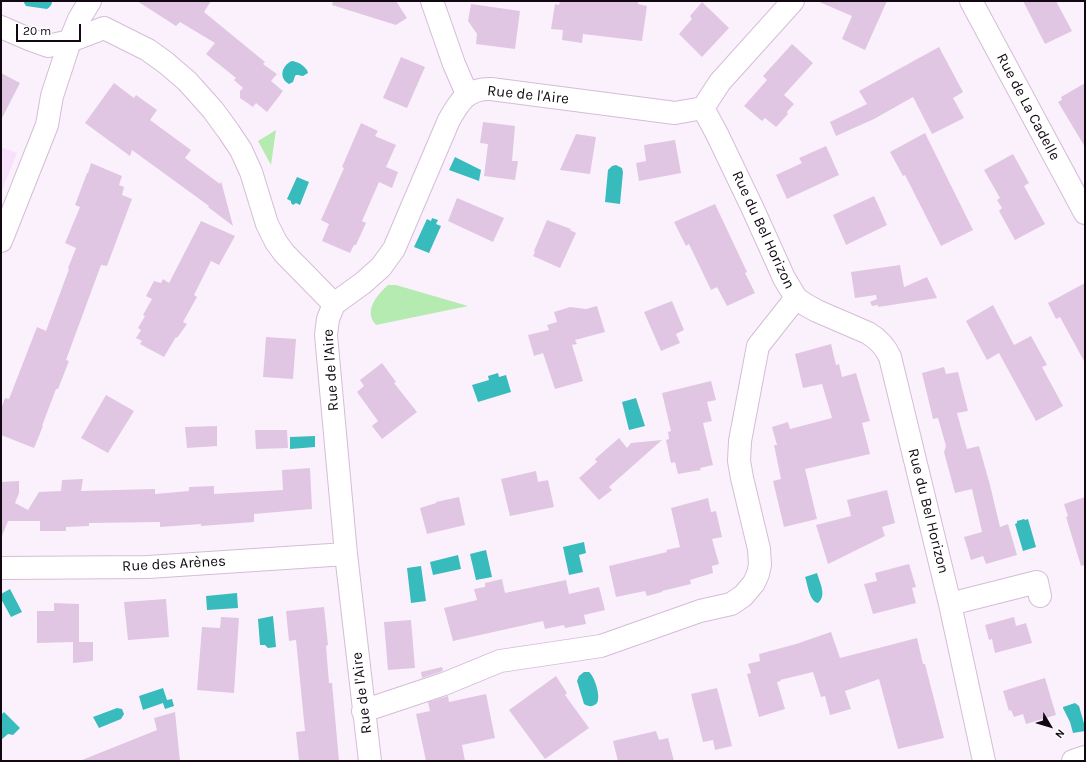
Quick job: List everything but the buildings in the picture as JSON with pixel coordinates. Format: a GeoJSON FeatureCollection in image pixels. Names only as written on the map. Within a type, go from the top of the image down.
{"type":"FeatureCollection","features":[{"type":"Feature","properties":{"kind":"street"},"geometry":{"type":"LineString","coordinates":[[1,241],[47,125],[52,96],[70,41],[79,19],[90,1]]}},
{"type":"Feature","properties":{"kind":"street"},"geometry":{"type":"LineString","coordinates":[[432,1],[454,64],[467,94]]}},
{"type":"Feature","properties":{"kind":"street"},"geometry":{"type":"LineString","coordinates":[[703,108],[720,82],[793,1]]}},
{"type":"Feature","properties":{"kind":"street","name":"Rue de La Cadelle"},"geometry":{"type":"LineString","coordinates":[[971,1],[1085,213]]}},
{"type":"Feature","properties":{"kind":"street"},"geometry":{"type":"LineString","coordinates":[[1,27],[48,46],[70,41],[104,28],[148,50],[187,81],[213,110],[230,132],[241,150],[251,172],[267,224],[276,242],[334,304]]}},
{"type":"Feature","properties":{"kind":"street","name":"Rue de l'Aire"},"geometry":{"type":"LineString","coordinates":[[370,761],[346,554],[326,335],[328,319],[334,304],[363,283],[381,267],[394,249],[449,120],[457,105],[467,94],[486,89],[675,112],[703,108]]}},
{"type":"Feature","properties":{"kind":"street","name":"Rue du Bel Horizon"},"geometry":{"type":"LineString","coordinates":[[703,108],[718,134],[784,278],[796,298],[817,311],[868,333],[886,349],[890,356],[950,604],[984,761]]}},
{"type":"Feature","properties":{"kind":"street"},"geometry":{"type":"LineString","coordinates":[[363,711],[444,684],[500,661],[601,646],[700,611],[731,604],[743,596],[754,583],[758,574],[760,565],[760,549],[742,478],[739,461],[740,441],[758,346],[796,298]]}},
{"type":"Feature","properties":{"kind":"street","name":"Rue des Arènes"},"geometry":{"type":"LineString","coordinates":[[1,568],[148,567],[346,554]]}},
{"type":"Feature","properties":{"kind":"street"},"geometry":{"type":"LineString","coordinates":[[950,604],[1036,582],[1040,596]]}},
{"type":"Feature","properties":{"kind":"street"},"geometry":{"type":"LineString","coordinates":[[1073,761],[1085,757]]}},
{"type":"Feature","properties":{"kind":"shaded area"},"geometry":{"type":"Polygon","coordinates":[[[1,147],[17,153],[1,193],[1,147]]]}},
{"type":"Feature","properties":{"kind":"green space"},"geometry":{"type":"Polygon","coordinates":[[[276,130],[271,165],[258,141],[276,130]]]}},
{"type":"Feature","properties":{"kind":"green space"},"geometry":{"type":"Polygon","coordinates":[[[388,285],[396,285],[468,306],[376,325],[372,320],[371,309],[376,298],[388,285]]]}},
{"type":"Feature","properties":{"kind":"water"},"geometry":{"type":"Polygon","coordinates":[[[23,1],[52,1],[52,4],[47,9],[26,6],[23,1]]]}},
{"type":"Feature","properties":{"kind":"water"},"geometry":{"type":"Polygon","coordinates":[[[292,61],[302,65],[308,73],[303,76],[296,75],[293,82],[289,84],[282,75],[286,65],[292,61]]]}},
{"type":"Feature","properties":{"kind":"water"},"geometry":{"type":"Polygon","coordinates":[[[455,157],[481,170],[479,181],[449,170],[455,157]]]}},
{"type":"Feature","properties":{"kind":"water"},"geometry":{"type":"Polygon","coordinates":[[[616,165],[622,168],[623,172],[620,204],[605,202],[608,170],[612,166],[616,165]]]}},
{"type":"Feature","properties":{"kind":"water"},"geometry":{"type":"Polygon","coordinates":[[[297,177],[309,182],[300,205],[296,203],[293,205],[291,201],[287,199],[297,177]]]}},
{"type":"Feature","properties":{"kind":"water"},"geometry":{"type":"Polygon","coordinates":[[[432,218],[438,220],[436,224],[441,226],[429,253],[414,247],[427,219],[431,221],[432,218]]]}},
{"type":"Feature","properties":{"kind":"water"},"geometry":{"type":"Polygon","coordinates":[[[498,373],[499,377],[506,375],[511,392],[478,402],[472,385],[489,380],[488,376],[498,373]]]}},
{"type":"Feature","properties":{"kind":"water"},"geometry":{"type":"Polygon","coordinates":[[[636,398],[645,426],[629,430],[622,402],[636,398]]]}},
{"type":"Feature","properties":{"kind":"water"},"geometry":{"type":"Polygon","coordinates":[[[315,436],[315,447],[290,449],[290,437],[315,436]]]}},
{"type":"Feature","properties":{"kind":"water"},"geometry":{"type":"Polygon","coordinates":[[[1028,519],[1036,547],[1023,551],[1015,524],[1017,521],[1028,519]]]}},
{"type":"Feature","properties":{"kind":"water"},"geometry":{"type":"Polygon","coordinates":[[[584,542],[586,553],[579,555],[583,572],[569,575],[563,547],[584,542]]]}},
{"type":"Feature","properties":{"kind":"water"},"geometry":{"type":"Polygon","coordinates":[[[486,550],[492,577],[476,580],[470,554],[486,550]]]}},
{"type":"Feature","properties":{"kind":"water"},"geometry":{"type":"Polygon","coordinates":[[[458,555],[461,569],[433,575],[430,562],[458,555]]]}},
{"type":"Feature","properties":{"kind":"water"},"geometry":{"type":"Polygon","coordinates":[[[421,566],[426,601],[411,603],[407,568],[421,566]]]}},
{"type":"Feature","properties":{"kind":"water"},"geometry":{"type":"Polygon","coordinates":[[[817,573],[822,593],[821,600],[818,603],[815,602],[809,592],[805,577],[817,573]]]}},
{"type":"Feature","properties":{"kind":"water"},"geometry":{"type":"Polygon","coordinates":[[[10,589],[22,612],[11,617],[1,599],[1,594],[10,589]]]}},
{"type":"Feature","properties":{"kind":"water"},"geometry":{"type":"Polygon","coordinates":[[[237,593],[238,608],[207,610],[206,596],[237,593]]]}},
{"type":"Feature","properties":{"kind":"water"},"geometry":{"type":"Polygon","coordinates":[[[273,616],[276,647],[268,648],[265,645],[260,645],[258,619],[273,616]]]}},
{"type":"Feature","properties":{"kind":"water"},"geometry":{"type":"Polygon","coordinates":[[[584,672],[589,672],[597,687],[598,700],[597,703],[592,706],[584,704],[577,681],[579,676],[584,672]]]}},
{"type":"Feature","properties":{"kind":"water"},"geometry":{"type":"Polygon","coordinates":[[[163,688],[167,700],[172,699],[174,706],[165,709],[163,703],[143,710],[139,696],[163,688]]]}},
{"type":"Feature","properties":{"kind":"water"},"geometry":{"type":"Polygon","coordinates":[[[1075,703],[1079,706],[1085,731],[1073,733],[1063,707],[1075,703]]]}},
{"type":"Feature","properties":{"kind":"water"},"geometry":{"type":"Polygon","coordinates":[[[117,708],[122,709],[124,714],[121,719],[99,728],[93,717],[117,708]]]}},
{"type":"Feature","properties":{"kind":"water"},"geometry":{"type":"Polygon","coordinates":[[[4,712],[20,728],[13,735],[8,734],[1,740],[1,715],[4,712]]]}}]}
